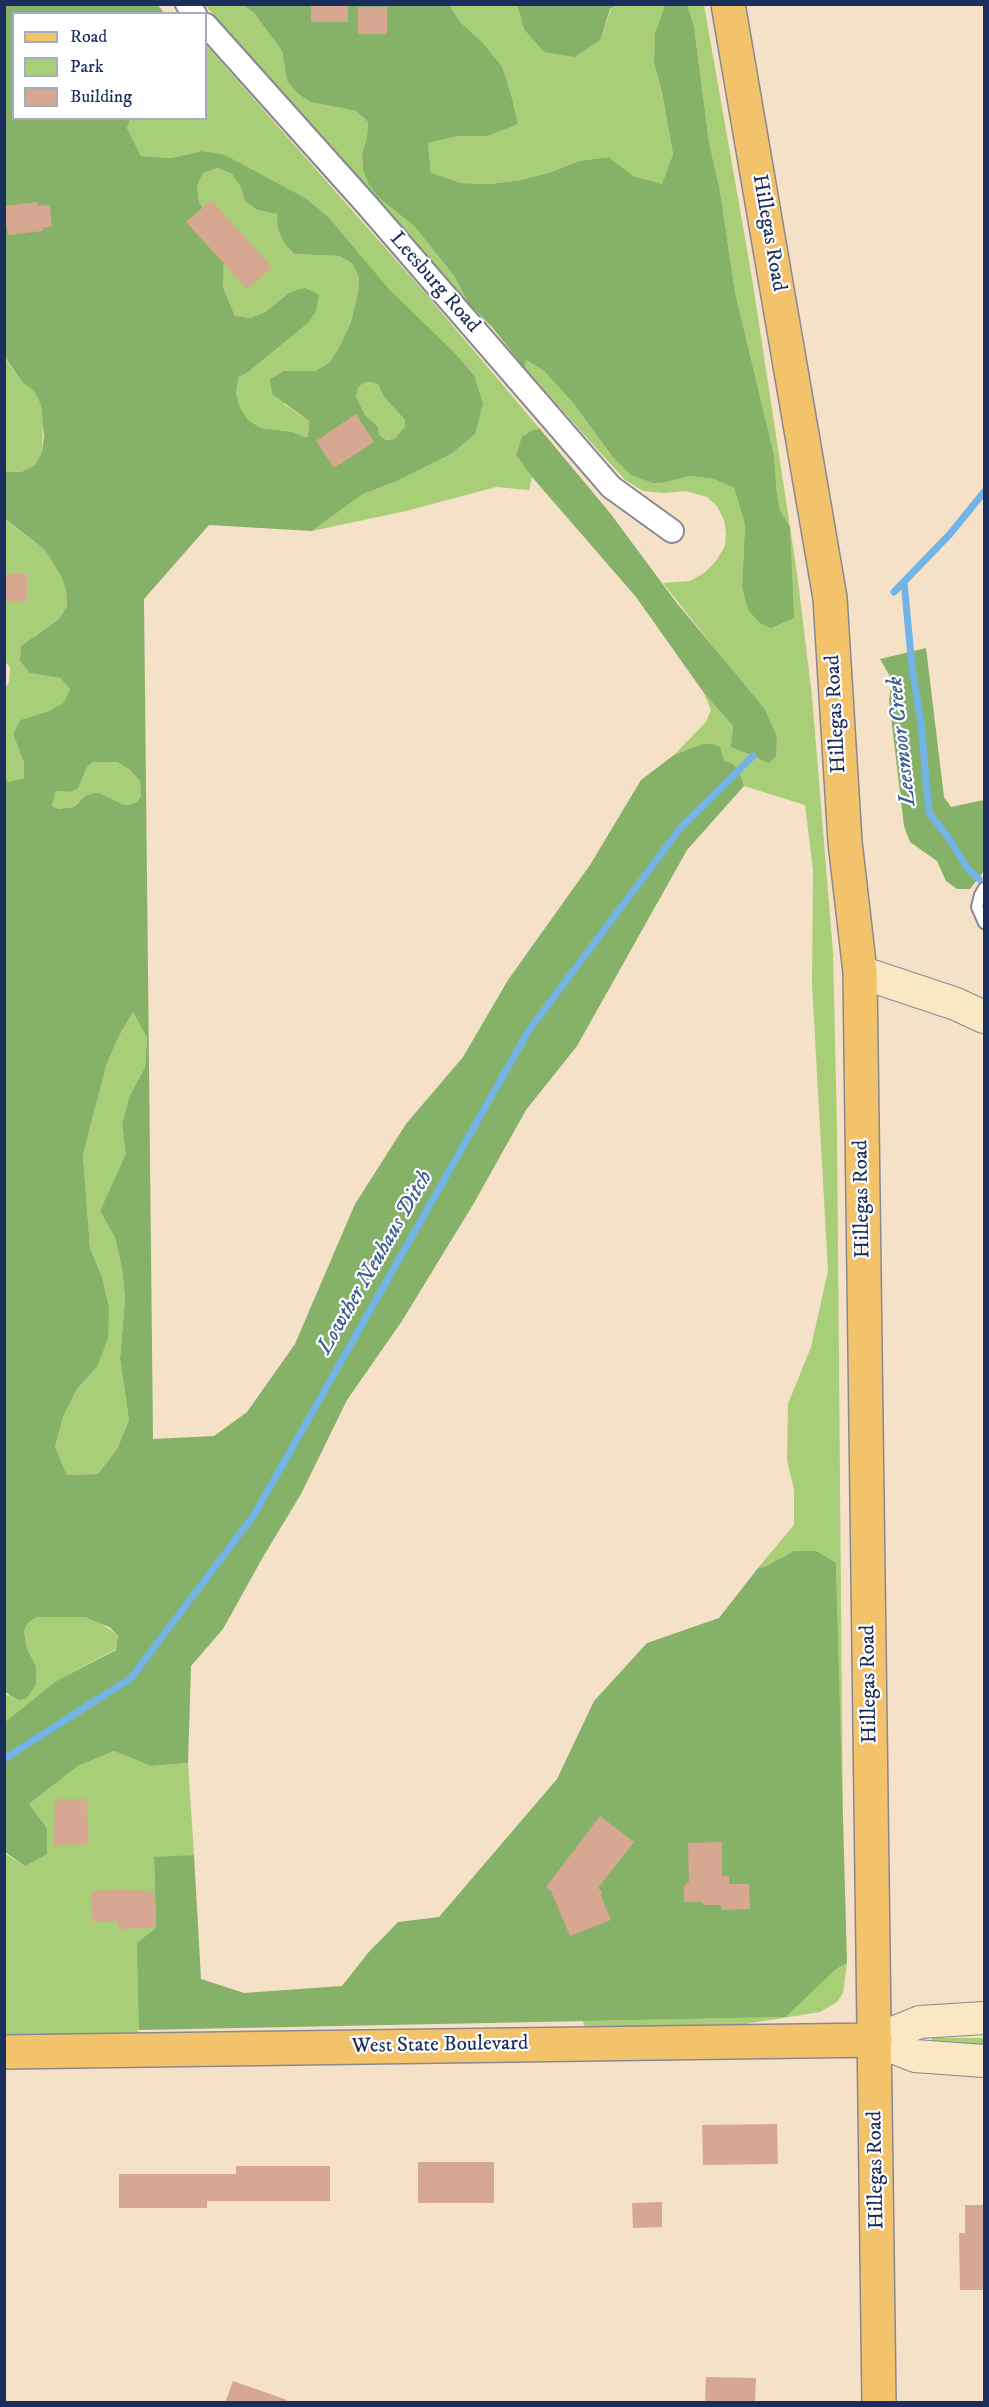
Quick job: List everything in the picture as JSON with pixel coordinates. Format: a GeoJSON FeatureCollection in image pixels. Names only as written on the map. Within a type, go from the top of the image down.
{"type":"FeatureCollection","features":[{"type":"Feature","properties":{"kind":"main road","name":"Hillegas Road"},"geometry":{"type":"LineString","coordinates":[[728,4],[830,598],[845,842],[860,972],[879,2403]]}},
{"type":"Feature","properties":{"kind":"main road"},"geometry":{"type":"LineString","coordinates":[[860,972],[956,1004],[984,1017]]}},
{"type":"Feature","properties":{"kind":"main road","name":"West State Boulevard"},"geometry":{"type":"LineString","coordinates":[[4,2052],[875,2040],[920,2022],[984,2018]]}},
{"type":"Feature","properties":{"kind":"main road","name":"West State Boulevard"},"geometry":{"type":"LineString","coordinates":[[875,2040],[915,2056],[984,2061]]}},
{"type":"Feature","properties":{"kind":"street","name":"Leesburg Road"},"geometry":{"type":"LineString","coordinates":[[207,26],[611,487],[672,531]]}},
{"type":"Feature","properties":{"kind":"lane"},"geometry":{"type":"LineString","coordinates":[[984,888],[977,907],[984,923]]}},
{"type":"Feature","properties":{"kind":"green space"},"geometry":{"type":"Polygon","coordinates":[[[517,4],[617,5],[610,9],[601,39],[575,57],[544,52],[524,29],[517,4]]]}},
{"type":"Feature","properties":{"kind":"green space"},"geometry":{"type":"Polygon","coordinates":[[[5,5],[158,5],[163,12],[12,12],[12,120],[130,120],[127,128],[141,156],[171,158],[202,151],[223,154],[305,198],[329,218],[388,288],[454,352],[474,375],[483,404],[475,434],[451,454],[392,483],[363,494],[312,531],[209,525],[144,599],[153,1439],[214,1436],[247,1412],[295,1344],[355,1204],[406,1124],[463,1057],[508,980],[590,865],[641,780],[674,755],[702,744],[712,744],[720,747],[724,761],[733,764],[739,771],[744,786],[687,850],[577,1046],[526,1110],[474,1203],[402,1321],[347,1400],[301,1494],[223,1629],[191,1666],[188,1763],[151,1766],[114,1751],[78,1766],[29,1804],[47,1828],[47,1854],[25,1866],[5,1852],[5,1722],[56,1681],[116,1650],[118,1635],[109,1627],[85,1617],[37,1617],[28,1623],[24,1631],[27,1649],[36,1666],[36,1684],[27,1698],[19,1700],[5,1692],[5,779],[9,782],[24,778],[24,763],[13,734],[20,720],[49,711],[63,703],[70,689],[60,678],[30,673],[20,661],[21,646],[59,619],[67,606],[66,590],[61,576],[45,550],[5,519],[4,472],[21,472],[35,465],[42,452],[44,436],[41,405],[34,391],[22,382],[5,357],[5,5]],[[218,168],[203,173],[197,186],[199,202],[224,241],[223,287],[235,316],[251,318],[265,312],[290,292],[305,288],[319,295],[316,311],[307,324],[239,377],[236,392],[240,407],[248,420],[261,428],[293,432],[305,437],[308,436],[309,421],[272,394],[270,379],[284,371],[315,371],[329,363],[351,322],[359,277],[352,263],[339,256],[294,254],[284,243],[278,229],[277,214],[257,210],[245,201],[240,186],[232,174],[218,168]],[[363,383],[358,388],[356,396],[366,416],[378,427],[379,435],[386,440],[394,439],[405,427],[405,420],[384,397],[378,384],[363,383]],[[94,762],[87,767],[78,788],[71,792],[56,791],[52,806],[59,809],[74,807],[85,796],[93,793],[100,793],[122,804],[129,805],[137,802],[141,796],[140,781],[130,770],[117,762],[94,762]],[[133,1012],[106,1066],[83,1155],[90,1248],[102,1277],[109,1307],[108,1338],[97,1367],[77,1389],[63,1417],[55,1447],[67,1475],[98,1474],[117,1449],[129,1420],[120,1359],[125,1299],[122,1268],[115,1238],[100,1211],[126,1154],[122,1124],[130,1095],[145,1067],[147,1038],[133,1012]]]}},
{"type":"Feature","properties":{"kind":"green space"},"geometry":{"type":"Polygon","coordinates":[[[205,5],[243,5],[254,13],[282,51],[287,81],[297,93],[310,102],[356,111],[368,122],[362,154],[363,170],[378,197],[415,227],[454,276],[469,304],[205,5]]]}},
{"type":"Feature","properties":{"kind":"green space"},"geometry":{"type":"Polygon","coordinates":[[[243,5],[450,5],[459,21],[482,42],[502,66],[518,124],[488,136],[458,136],[428,143],[431,173],[461,183],[491,184],[521,180],[579,161],[609,157],[633,176],[662,184],[673,154],[654,63],[655,33],[665,5],[687,5],[694,26],[709,142],[720,191],[735,292],[774,455],[780,510],[790,527],[794,618],[771,628],[760,623],[748,610],[742,588],[745,524],[734,488],[714,479],[690,476],[653,483],[631,475],[613,457],[574,404],[544,371],[526,360],[525,369],[492,327],[469,304],[454,276],[415,227],[378,197],[363,170],[362,154],[368,122],[356,111],[310,102],[297,93],[287,81],[282,51],[254,13],[243,5]]]}},
{"type":"Feature","properties":{"kind":"green space"},"geometry":{"type":"Polygon","coordinates":[[[450,5],[517,5],[524,29],[601,39],[611,9],[617,5],[665,5],[655,33],[654,63],[673,154],[662,184],[633,176],[609,157],[579,161],[521,180],[491,184],[461,183],[431,174],[428,143],[458,136],[488,136],[518,124],[502,66],[482,42],[459,21],[450,5]]]}},
{"type":"Feature","properties":{"kind":"green space"},"geometry":{"type":"Polygon","coordinates":[[[687,5],[704,5],[752,278],[790,527],[780,510],[774,455],[735,292],[720,191],[709,142],[694,26],[687,5]]]}},
{"type":"Feature","properties":{"kind":"green space"},"geometry":{"type":"Polygon","coordinates":[[[207,46],[426,294],[540,429],[533,430],[516,455],[532,477],[529,490],[496,487],[406,511],[312,531],[363,494],[392,483],[474,375],[454,352],[388,288],[250,170],[223,154],[202,151],[171,158],[141,156],[127,128],[130,120],[207,120],[207,46]]]}},
{"type":"Feature","properties":{"kind":"green space"},"geometry":{"type":"Polygon","coordinates":[[[218,168],[232,174],[240,186],[245,201],[257,210],[278,214],[278,229],[284,243],[294,254],[339,256],[352,263],[359,277],[351,322],[338,351],[329,363],[315,371],[284,371],[284,404],[309,421],[308,436],[305,437],[293,432],[261,428],[248,420],[240,407],[236,392],[239,377],[307,324],[305,289],[290,292],[265,312],[251,318],[235,316],[223,287],[222,272],[207,215],[199,202],[197,186],[203,173],[218,168]]]}},
{"type":"Feature","properties":{"kind":"green space"},"geometry":{"type":"Polygon","coordinates":[[[4,357],[22,382],[34,391],[41,405],[42,452],[35,465],[21,472],[5,472],[4,357]]]}},
{"type":"Feature","properties":{"kind":"green space"},"geometry":{"type":"Polygon","coordinates":[[[526,360],[544,371],[574,404],[667,482],[690,476],[714,479],[734,488],[745,524],[742,588],[748,610],[789,537],[790,527],[812,696],[833,952],[837,1129],[843,1833],[836,1563],[758,1568],[794,1525],[794,1490],[787,1460],[788,1404],[811,1347],[828,1271],[812,984],[813,870],[805,805],[744,786],[733,764],[723,762],[720,747],[702,744],[674,755],[706,722],[711,710],[704,693],[733,726],[732,747],[758,759],[764,708],[663,583],[690,581],[704,573],[716,561],[725,546],[724,520],[717,506],[707,497],[686,491],[663,493],[643,491],[625,480],[525,369],[526,360]]]}},
{"type":"Feature","properties":{"kind":"green space"},"geometry":{"type":"Polygon","coordinates":[[[363,383],[378,383],[384,397],[405,420],[405,427],[394,439],[386,440],[378,435],[378,427],[366,416],[356,396],[358,388],[363,383]]]}},
{"type":"Feature","properties":{"kind":"green space"},"geometry":{"type":"Polygon","coordinates":[[[540,429],[610,513],[676,602],[764,708],[777,736],[776,756],[769,763],[731,747],[733,726],[704,693],[636,597],[532,477],[516,455],[522,437],[533,430],[540,429]]]}},
{"type":"Feature","properties":{"kind":"green space"},"geometry":{"type":"Polygon","coordinates":[[[4,519],[45,550],[61,576],[66,590],[67,606],[59,619],[34,636],[30,673],[60,678],[70,689],[63,703],[49,711],[20,720],[13,734],[24,763],[24,778],[9,782],[4,779],[4,690],[9,682],[10,667],[4,661],[4,519]]]}},
{"type":"Feature","properties":{"kind":"green space"},"geometry":{"type":"Polygon","coordinates":[[[926,648],[944,797],[951,807],[984,800],[984,871],[970,889],[957,889],[946,881],[937,861],[910,842],[904,826],[889,700],[892,680],[880,659],[926,648]]]}},
{"type":"Feature","properties":{"kind":"green space"},"geometry":{"type":"Polygon","coordinates":[[[94,762],[117,762],[130,770],[140,781],[141,796],[137,802],[129,805],[122,804],[100,793],[93,793],[85,796],[74,807],[59,809],[52,806],[56,791],[71,792],[77,788],[87,767],[94,762]]]}},
{"type":"Feature","properties":{"kind":"green space"},"geometry":{"type":"Polygon","coordinates":[[[133,1012],[147,1038],[145,1067],[130,1095],[122,1124],[127,1154],[100,1211],[115,1238],[122,1268],[125,1299],[120,1359],[129,1420],[117,1449],[98,1474],[67,1475],[55,1447],[63,1417],[77,1389],[97,1367],[109,1307],[102,1277],[90,1248],[83,1155],[106,1066],[133,1012]]]}},
{"type":"Feature","properties":{"kind":"green space"},"geometry":{"type":"Polygon","coordinates":[[[794,1551],[816,1551],[836,1563],[847,1963],[836,1969],[786,2017],[139,2030],[137,1943],[156,1928],[154,1857],[194,1855],[201,1979],[244,1993],[342,1986],[368,1953],[398,1922],[439,1917],[557,1779],[594,1701],[647,1643],[719,1618],[758,1568],[767,1566],[794,1551]]]}},
{"type":"Feature","properties":{"kind":"green space"},"geometry":{"type":"Polygon","coordinates":[[[37,1617],[85,1617],[99,1622],[118,1635],[116,1649],[56,1681],[5,1722],[4,1692],[8,1696],[36,1666],[27,1649],[24,1631],[28,1623],[37,1617]]]}},
{"type":"Feature","properties":{"kind":"green space"},"geometry":{"type":"Polygon","coordinates":[[[114,1751],[151,1766],[188,1763],[194,1855],[154,1858],[156,1928],[139,2030],[135,2035],[5,2037],[4,1853],[25,1866],[47,1828],[29,1804],[78,1766],[114,1751]]]}},
{"type":"Feature","properties":{"kind":"green space"},"geometry":{"type":"Polygon","coordinates":[[[847,1963],[843,1993],[837,2002],[820,2012],[745,2024],[591,2029],[584,2025],[583,2021],[786,2017],[836,1969],[847,1963]]]}},
{"type":"Feature","properties":{"kind":"green space"},"geometry":{"type":"Polygon","coordinates":[[[932,2038],[984,2038],[984,2047],[931,2044],[932,2038]]]}},
{"type":"Feature","properties":{"kind":"building"},"geometry":{"type":"Polygon","coordinates":[[[311,4],[348,4],[348,22],[311,22],[311,4]]]}},
{"type":"Feature","properties":{"kind":"building"},"geometry":{"type":"Polygon","coordinates":[[[358,7],[387,7],[387,34],[358,34],[358,7]]]}},
{"type":"Feature","properties":{"kind":"building"},"geometry":{"type":"Polygon","coordinates":[[[211,200],[272,267],[247,289],[186,222],[211,200]]]}},
{"type":"Feature","properties":{"kind":"building"},"geometry":{"type":"Polygon","coordinates":[[[37,202],[38,206],[50,205],[52,227],[43,228],[43,231],[8,235],[4,206],[37,202]]]}},
{"type":"Feature","properties":{"kind":"building"},"geometry":{"type":"Polygon","coordinates":[[[356,414],[374,442],[334,468],[316,441],[356,414]]]}},
{"type":"Feature","properties":{"kind":"building"},"geometry":{"type":"Polygon","coordinates":[[[4,574],[27,574],[27,601],[4,601],[4,574]]]}},
{"type":"Feature","properties":{"kind":"building"},"geometry":{"type":"Polygon","coordinates":[[[55,1799],[87,1799],[89,1844],[54,1845],[55,1799]]]}},
{"type":"Feature","properties":{"kind":"building"},"geometry":{"type":"Polygon","coordinates":[[[600,1816],[634,1842],[598,1888],[602,1891],[601,1896],[611,1920],[570,1936],[551,1891],[546,1887],[600,1816]]]}},
{"type":"Feature","properties":{"kind":"building"},"geometry":{"type":"Polygon","coordinates":[[[722,1842],[722,1876],[729,1876],[729,1884],[749,1884],[750,1909],[721,1910],[721,1905],[684,1902],[684,1886],[689,1882],[688,1843],[722,1842]]]}},
{"type":"Feature","properties":{"kind":"building"},"geometry":{"type":"Polygon","coordinates":[[[91,1891],[154,1891],[156,1928],[118,1929],[117,1922],[92,1921],[91,1891]]]}},
{"type":"Feature","properties":{"kind":"building"},"geometry":{"type":"Polygon","coordinates":[[[777,2124],[778,2164],[703,2165],[702,2125],[777,2124]]]}},
{"type":"Feature","properties":{"kind":"building"},"geometry":{"type":"Polygon","coordinates":[[[418,2162],[494,2162],[494,2203],[418,2203],[418,2162]]]}},
{"type":"Feature","properties":{"kind":"building"},"geometry":{"type":"Polygon","coordinates":[[[236,2166],[330,2166],[330,2201],[207,2201],[207,2208],[119,2208],[119,2174],[236,2174],[236,2166]]]}},
{"type":"Feature","properties":{"kind":"building"},"geometry":{"type":"Polygon","coordinates":[[[662,2202],[662,2227],[633,2228],[632,2203],[662,2202]]]}},
{"type":"Feature","properties":{"kind":"building"},"geometry":{"type":"Polygon","coordinates":[[[965,2205],[984,2205],[984,2290],[960,2290],[959,2233],[965,2233],[965,2205]]]}},
{"type":"Feature","properties":{"kind":"building"},"geometry":{"type":"Polygon","coordinates":[[[706,2377],[756,2378],[755,2403],[705,2403],[706,2377]]]}},
{"type":"Feature","properties":{"kind":"building"},"geometry":{"type":"Polygon","coordinates":[[[233,2381],[287,2400],[286,2403],[225,2403],[233,2381]]]}},
{"type":"Feature","properties":{"kind":"waterway","name":"Lowther Neuhaus Ditch"},"geometry":{"type":"LineString","coordinates":[[894,592],[950,534],[984,492]]}},
{"type":"Feature","properties":{"kind":"waterway","name":"Leesmoor Creek"},"geometry":{"type":"LineString","coordinates":[[904,582],[929,813],[948,837],[967,868],[979,879]]}},
{"type":"Feature","properties":{"kind":"waterway","name":"Lowther Neuhaus Ditch"},"geometry":{"type":"LineString","coordinates":[[4,1759],[131,1678],[254,1515],[529,1030],[682,826],[753,756]]}}]}
